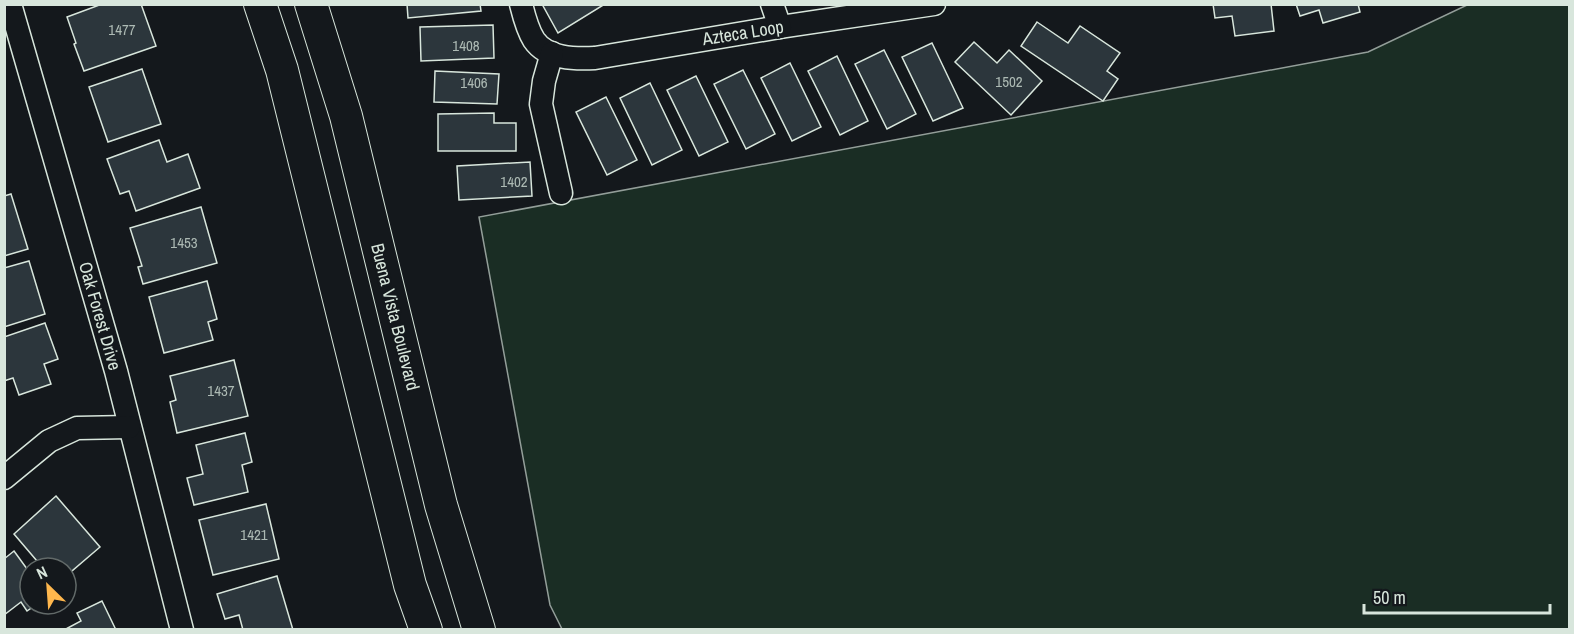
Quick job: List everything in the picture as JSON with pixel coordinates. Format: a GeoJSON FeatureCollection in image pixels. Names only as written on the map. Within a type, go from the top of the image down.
{"type":"FeatureCollection","features":[{"type":"Feature","properties":{"kind":"main road"},"geometry":{"type":"LineString","coordinates":[[260,4],[282,70],[407,574],[426,630]]}},
{"type":"Feature","properties":{"kind":"main road","name":"Buena Vista Boulevard"},"geometry":{"type":"LineString","coordinates":[[311,4],[346,116],[441,505],[479,630]]}},
{"type":"Feature","properties":{"kind":"street","name":"Oak Forest Drive"},"geometry":{"type":"LineString","coordinates":[[10,4],[116,371],[182,630]]}},
{"type":"Feature","properties":{"kind":"street"},"geometry":{"type":"LineString","coordinates":[[521,4],[528,29],[536,42],[552,53],[544,81],[541,104],[561,193]]}},
{"type":"Feature","properties":{"kind":"street"},"geometry":{"type":"LineString","coordinates":[[772,4],[780,27]]}},
{"type":"Feature","properties":{"kind":"street","name":"Azteca Loop"},"geometry":{"type":"LineString","coordinates":[[552,53],[576,58],[595,57],[934,4]]}},
{"type":"Feature","properties":{"kind":"street"},"geometry":{"type":"LineString","coordinates":[[4,478],[49,441],[77,428],[129,427]]}},
{"type":"Feature","properties":{"kind":"green space"},"geometry":{"type":"Polygon","coordinates":[[[1467,5],[1569,5],[1569,629],[562,629],[550,605],[479,217],[1368,52],[1467,5]]]}},
{"type":"Feature","properties":{"kind":"building"},"geometry":{"type":"Polygon","coordinates":[[[102,4],[141,4],[156,46],[84,71],[67,17],[102,4]]]}},
{"type":"Feature","properties":{"kind":"building"},"geometry":{"type":"Polygon","coordinates":[[[407,4],[480,4],[481,11],[408,18],[407,4]]]}},
{"type":"Feature","properties":{"kind":"building"},"geometry":{"type":"Polygon","coordinates":[[[542,4],[605,4],[558,33],[542,4]]]}},
{"type":"Feature","properties":{"kind":"building"},"geometry":{"type":"Polygon","coordinates":[[[1213,4],[1271,4],[1274,31],[1235,36],[1232,16],[1215,18],[1213,4]]]}},
{"type":"Feature","properties":{"kind":"building"},"geometry":{"type":"Polygon","coordinates":[[[1296,4],[1358,4],[1360,12],[1323,23],[1319,10],[1300,16],[1296,4]]]}},
{"type":"Feature","properties":{"kind":"building"},"geometry":{"type":"Polygon","coordinates":[[[1037,22],[1068,43],[1080,26],[1120,53],[1107,71],[1118,79],[1103,101],[1021,46],[1037,22]]]}},
{"type":"Feature","properties":{"kind":"building"},"geometry":{"type":"Polygon","coordinates":[[[493,25],[494,58],[421,61],[420,27],[493,25]]]}},
{"type":"Feature","properties":{"kind":"building"},"geometry":{"type":"Polygon","coordinates":[[[974,42],[997,63],[1009,50],[1042,81],[1011,115],[955,62],[974,42]]]}},
{"type":"Feature","properties":{"kind":"building"},"geometry":{"type":"Polygon","coordinates":[[[932,43],[963,108],[933,121],[902,57],[932,43]]]}},
{"type":"Feature","properties":{"kind":"building"},"geometry":{"type":"Polygon","coordinates":[[[884,50],[916,114],[887,129],[855,64],[884,50]]]}},
{"type":"Feature","properties":{"kind":"building"},"geometry":{"type":"Polygon","coordinates":[[[837,56],[868,121],[840,135],[808,71],[837,56]]]}},
{"type":"Feature","properties":{"kind":"building"},"geometry":{"type":"Polygon","coordinates":[[[790,63],[821,127],[792,141],[761,78],[790,63]]]}},
{"type":"Feature","properties":{"kind":"building"},"geometry":{"type":"Polygon","coordinates":[[[142,69],[161,124],[108,142],[89,87],[142,69]]]}},
{"type":"Feature","properties":{"kind":"building"},"geometry":{"type":"Polygon","coordinates":[[[743,70],[775,134],[746,149],[714,84],[743,70]]]}},
{"type":"Feature","properties":{"kind":"building"},"geometry":{"type":"Polygon","coordinates":[[[435,71],[499,74],[497,104],[434,102],[435,71]]]}},
{"type":"Feature","properties":{"kind":"building"},"geometry":{"type":"Polygon","coordinates":[[[696,76],[728,142],[699,156],[667,90],[696,76]]]}},
{"type":"Feature","properties":{"kind":"building"},"geometry":{"type":"Polygon","coordinates":[[[650,83],[682,150],[652,165],[620,98],[650,83]]]}},
{"type":"Feature","properties":{"kind":"building"},"geometry":{"type":"Polygon","coordinates":[[[606,97],[637,160],[607,175],[576,112],[606,97]]]}},
{"type":"Feature","properties":{"kind":"building"},"geometry":{"type":"Polygon","coordinates":[[[494,113],[494,123],[516,123],[516,151],[438,151],[438,114],[494,113]]]}},
{"type":"Feature","properties":{"kind":"building"},"geometry":{"type":"Polygon","coordinates":[[[159,140],[167,162],[188,154],[200,188],[136,211],[129,191],[120,194],[107,159],[159,140]]]}},
{"type":"Feature","properties":{"kind":"building"},"geometry":{"type":"Polygon","coordinates":[[[530,162],[532,196],[459,200],[457,166],[530,162]]]}},
{"type":"Feature","properties":{"kind":"building"},"geometry":{"type":"Polygon","coordinates":[[[11,194],[28,249],[4,256],[4,196],[11,194]]]}},
{"type":"Feature","properties":{"kind":"building"},"geometry":{"type":"Polygon","coordinates":[[[201,207],[217,263],[143,284],[138,267],[142,266],[130,228],[201,207]]]}},
{"type":"Feature","properties":{"kind":"building"},"geometry":{"type":"Polygon","coordinates":[[[29,261],[45,314],[4,327],[4,268],[29,261]]]}},
{"type":"Feature","properties":{"kind":"building"},"geometry":{"type":"Polygon","coordinates":[[[207,281],[217,319],[208,322],[213,340],[164,353],[149,297],[207,281]]]}},
{"type":"Feature","properties":{"kind":"building"},"geometry":{"type":"Polygon","coordinates":[[[45,323],[58,359],[44,364],[51,384],[19,395],[13,378],[4,381],[4,337],[45,323]]]}},
{"type":"Feature","properties":{"kind":"building"},"geometry":{"type":"Polygon","coordinates":[[[234,360],[248,416],[177,433],[170,402],[176,400],[170,376],[234,360]]]}},
{"type":"Feature","properties":{"kind":"building"},"geometry":{"type":"Polygon","coordinates":[[[245,433],[252,462],[242,465],[248,492],[194,505],[187,478],[203,474],[196,445],[245,433]]]}},
{"type":"Feature","properties":{"kind":"building"},"geometry":{"type":"Polygon","coordinates":[[[56,496],[100,547],[78,566],[78,556],[33,556],[14,534],[56,496]]]}},
{"type":"Feature","properties":{"kind":"building"},"geometry":{"type":"Polygon","coordinates":[[[266,504],[279,559],[213,575],[199,520],[266,504]]]}},
{"type":"Feature","properties":{"kind":"building"},"geometry":{"type":"Polygon","coordinates":[[[14,551],[18,556],[18,604],[4,615],[4,559],[14,551]]]}},
{"type":"Feature","properties":{"kind":"building"},"geometry":{"type":"Polygon","coordinates":[[[277,576],[293,630],[243,630],[239,615],[225,619],[217,594],[277,576]]]}},
{"type":"Feature","properties":{"kind":"building"},"geometry":{"type":"Polygon","coordinates":[[[102,601],[116,630],[64,630],[81,621],[78,613],[102,601]]]}}]}
